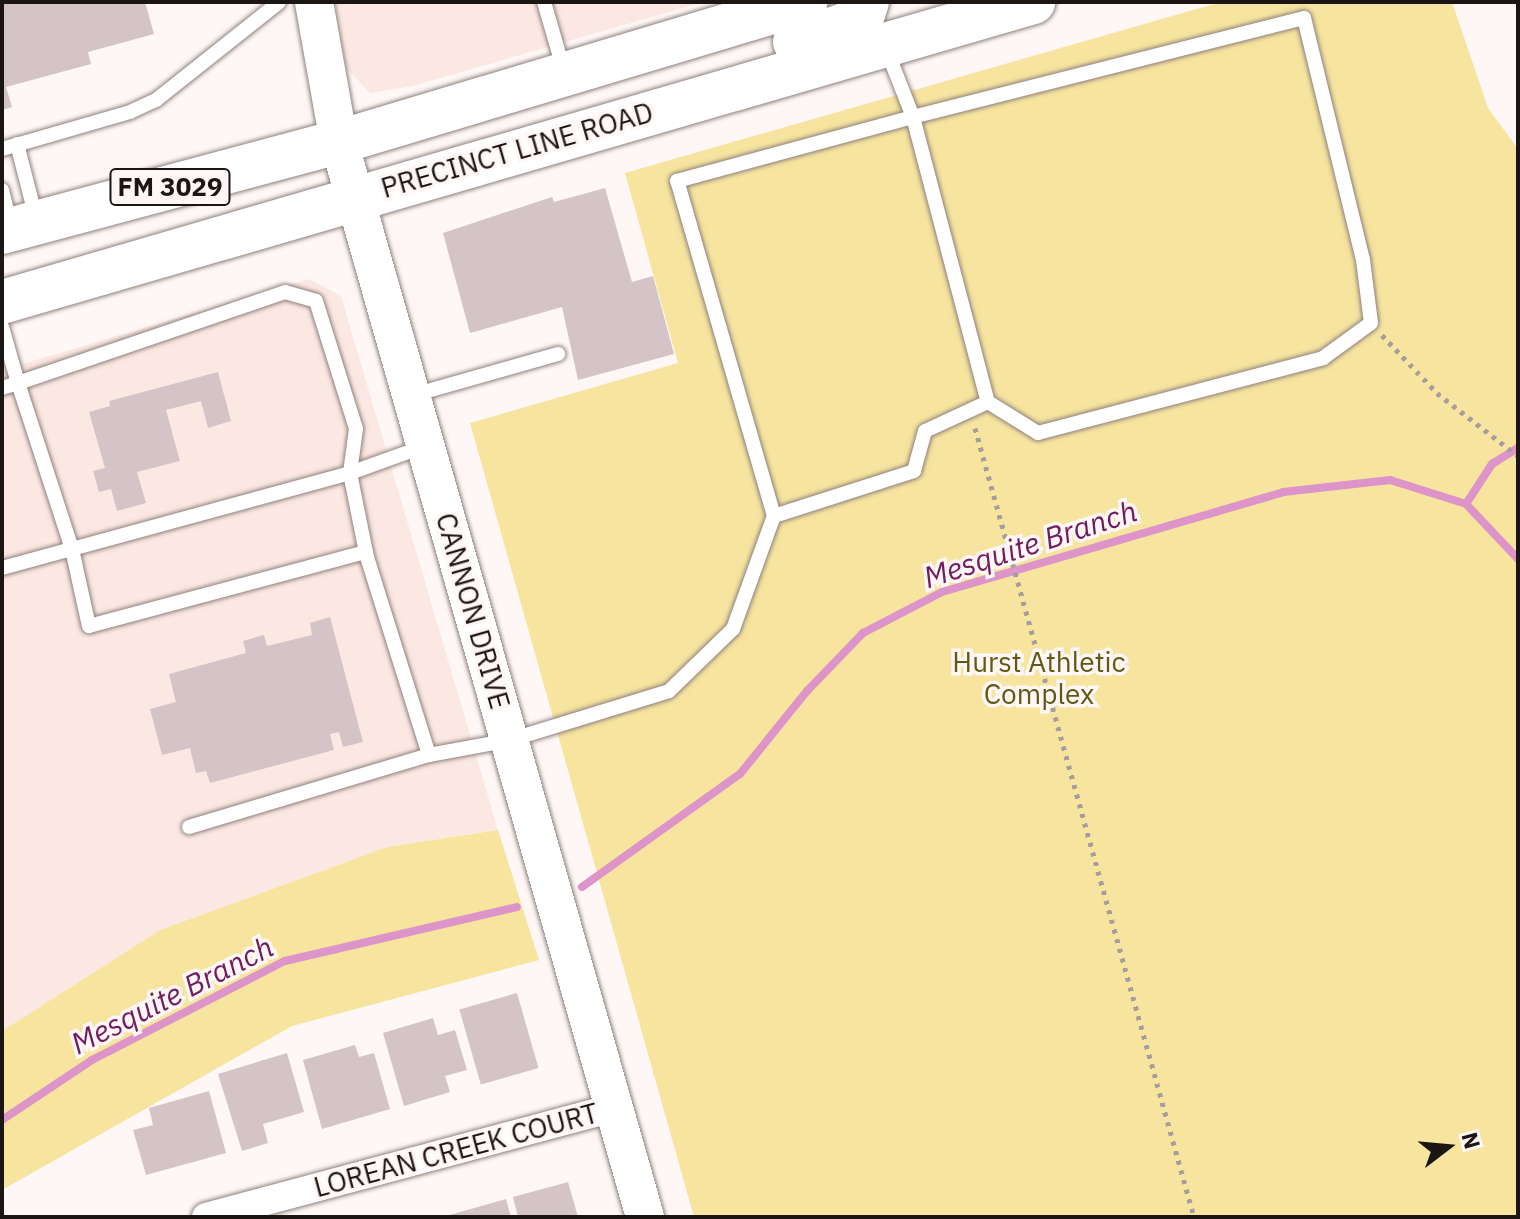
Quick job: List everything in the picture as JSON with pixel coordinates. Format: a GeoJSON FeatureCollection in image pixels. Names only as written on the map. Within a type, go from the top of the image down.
{"type":"FeatureCollection","features":[{"type":"Feature","properties":{"kind":"main road","name":"PRECINCT LINE ROAD"},"geometry":{"type":"LineString","coordinates":[[13,218],[339,142],[805,2]]}},
{"type":"Feature","properties":{"kind":"main road"},"geometry":{"type":"LineString","coordinates":[[764,79],[778,52],[801,38],[845,25],[863,14],[867,2]]}},
{"type":"Feature","properties":{"kind":"main road"},"geometry":{"type":"LineString","coordinates":[[885,45],[905,2]]}},
{"type":"Feature","properties":{"kind":"main road","name":"PRECINCT LINE ROAD"},"geometry":{"type":"LineString","coordinates":[[2,302],[354,197],[1033,2]]}},
{"type":"Feature","properties":{"kind":"street","name":"CANNON DRIVE"},"geometry":{"type":"LineString","coordinates":[[314,2],[339,142],[645,1217]]}},
{"type":"Feature","properties":{"kind":"street","name":"LOREAN CREEK COURT"},"geometry":{"type":"LineString","coordinates":[[206,1217],[614,1108]]}},
{"type":"Feature","properties":{"kind":"lane"},"geometry":{"type":"LineString","coordinates":[[13,218],[9,146],[156,100],[279,2]]}},
{"type":"Feature","properties":{"kind":"lane"},"geometry":{"type":"LineString","coordinates":[[544,2],[565,74]]}},
{"type":"Feature","properties":{"kind":"lane"},"geometry":{"type":"LineString","coordinates":[[189,827],[429,755],[510,740],[669,691],[733,629],[774,516],[677,181],[913,117],[1304,18],[1363,260],[1371,323],[1323,358],[1038,433],[988,402],[913,117],[885,45]]}},
{"type":"Feature","properties":{"kind":"lane"},"geometry":{"type":"LineString","coordinates":[[2,388],[285,292],[316,301],[356,429],[350,473],[366,552],[429,755]]}},
{"type":"Feature","properties":{"kind":"lane"},"geometry":{"type":"LineString","coordinates":[[2,327],[72,549],[89,626],[366,552]]}},
{"type":"Feature","properties":{"kind":"lane"},"geometry":{"type":"LineString","coordinates":[[411,396],[558,354]]}},
{"type":"Feature","properties":{"kind":"lane"},"geometry":{"type":"LineString","coordinates":[[774,516],[914,471],[925,431],[988,402]]}},
{"type":"Feature","properties":{"kind":"lane"},"geometry":{"type":"LineString","coordinates":[[2,568],[350,473],[425,445]]}},
{"type":"Feature","properties":{"kind":"path"},"geometry":{"type":"LineString","coordinates":[[1371,323],[1437,393],[1518,456]]}},
{"type":"Feature","properties":{"kind":"path"},"geometry":{"type":"LineString","coordinates":[[970,410],[1194,1217]]}},
{"type":"Feature","properties":{"kind":"shaded area"},"geometry":{"type":"Polygon","coordinates":[[[335,2],[704,2],[413,86],[370,93],[346,68],[335,2]]]}},
{"type":"Feature","properties":{"kind":"shaded area"},"geometry":{"type":"Polygon","coordinates":[[[309,279],[341,296],[498,830],[387,847],[160,930],[2,1031],[2,370],[309,279]]]}},
{"type":"Feature","properties":{"kind":"green space","name":"Hurst Athletic Complex"},"geometry":{"type":"Polygon","coordinates":[[[1221,2],[1452,2],[1488,108],[1518,149],[1518,1217],[694,1217],[470,423],[678,363],[625,173],[1221,2]]]}},
{"type":"Feature","properties":{"kind":"green space"},"geometry":{"type":"Polygon","coordinates":[[[498,830],[539,960],[292,1026],[2,1190],[2,1031],[160,930],[387,847],[498,830]]]}},
{"type":"Feature","properties":{"kind":"building"},"geometry":{"type":"Polygon","coordinates":[[[2,2],[145,2],[154,34],[88,52],[91,64],[6,87],[12,107],[2,110],[2,2]]]}},
{"type":"Feature","properties":{"kind":"building"},"geometry":{"type":"Polygon","coordinates":[[[605,188],[632,282],[653,276],[674,354],[578,380],[562,307],[470,333],[443,233],[552,197],[554,202],[605,188]]]}},
{"type":"Feature","properties":{"kind":"building"},"geometry":{"type":"Polygon","coordinates":[[[218,372],[231,421],[208,428],[201,401],[166,410],[180,461],[137,472],[146,503],[117,511],[111,489],[99,492],[93,471],[105,468],[89,412],[110,406],[109,401],[218,372]]]}},
{"type":"Feature","properties":{"kind":"building"},"geometry":{"type":"Polygon","coordinates":[[[330,617],[363,742],[343,747],[339,732],[330,734],[334,750],[210,783],[206,771],[196,773],[190,748],[162,755],[150,709],[176,702],[169,674],[246,653],[243,641],[264,635],[267,646],[312,635],[310,623],[330,617]]]}},
{"type":"Feature","properties":{"kind":"building"},"geometry":{"type":"Polygon","coordinates":[[[517,993],[538,1068],[481,1085],[459,1010],[517,993]]]}},
{"type":"Feature","properties":{"kind":"building"},"geometry":{"type":"Polygon","coordinates":[[[433,1018],[438,1035],[455,1030],[467,1070],[445,1076],[450,1092],[404,1106],[383,1033],[433,1018]]]}},
{"type":"Feature","properties":{"kind":"building"},"geometry":{"type":"Polygon","coordinates":[[[355,1045],[359,1057],[374,1053],[390,1109],[322,1129],[303,1060],[355,1045]]]}},
{"type":"Feature","properties":{"kind":"building"},"geometry":{"type":"Polygon","coordinates":[[[287,1053],[304,1112],[263,1124],[268,1143],[242,1151],[218,1074],[287,1053]]]}},
{"type":"Feature","properties":{"kind":"building"},"geometry":{"type":"Polygon","coordinates":[[[209,1091],[226,1153],[146,1175],[133,1130],[153,1125],[149,1108],[209,1091]]]}},
{"type":"Feature","properties":{"kind":"building"},"geometry":{"type":"Polygon","coordinates":[[[568,1182],[578,1217],[518,1217],[513,1197],[568,1182]]]}},
{"type":"Feature","properties":{"kind":"building"},"geometry":{"type":"Polygon","coordinates":[[[506,1199],[511,1217],[446,1217],[446,1216],[506,1199]]]}},
{"type":"Feature","properties":{"kind":"waterway"},"geometry":{"type":"LineString","coordinates":[[1466,504],[1492,464],[1518,448]]}},
{"type":"Feature","properties":{"kind":"waterway","name":"Mesquite Branch"},"geometry":{"type":"LineString","coordinates":[[582,887],[740,774],[807,691],[863,633],[942,592],[1283,492],[1390,480],[1466,504],[1518,559]]}},
{"type":"Feature","properties":{"kind":"waterway","name":"Mesquite Branch"},"geometry":{"type":"LineString","coordinates":[[2,1120],[92,1060],[285,961],[517,907]]}}]}
